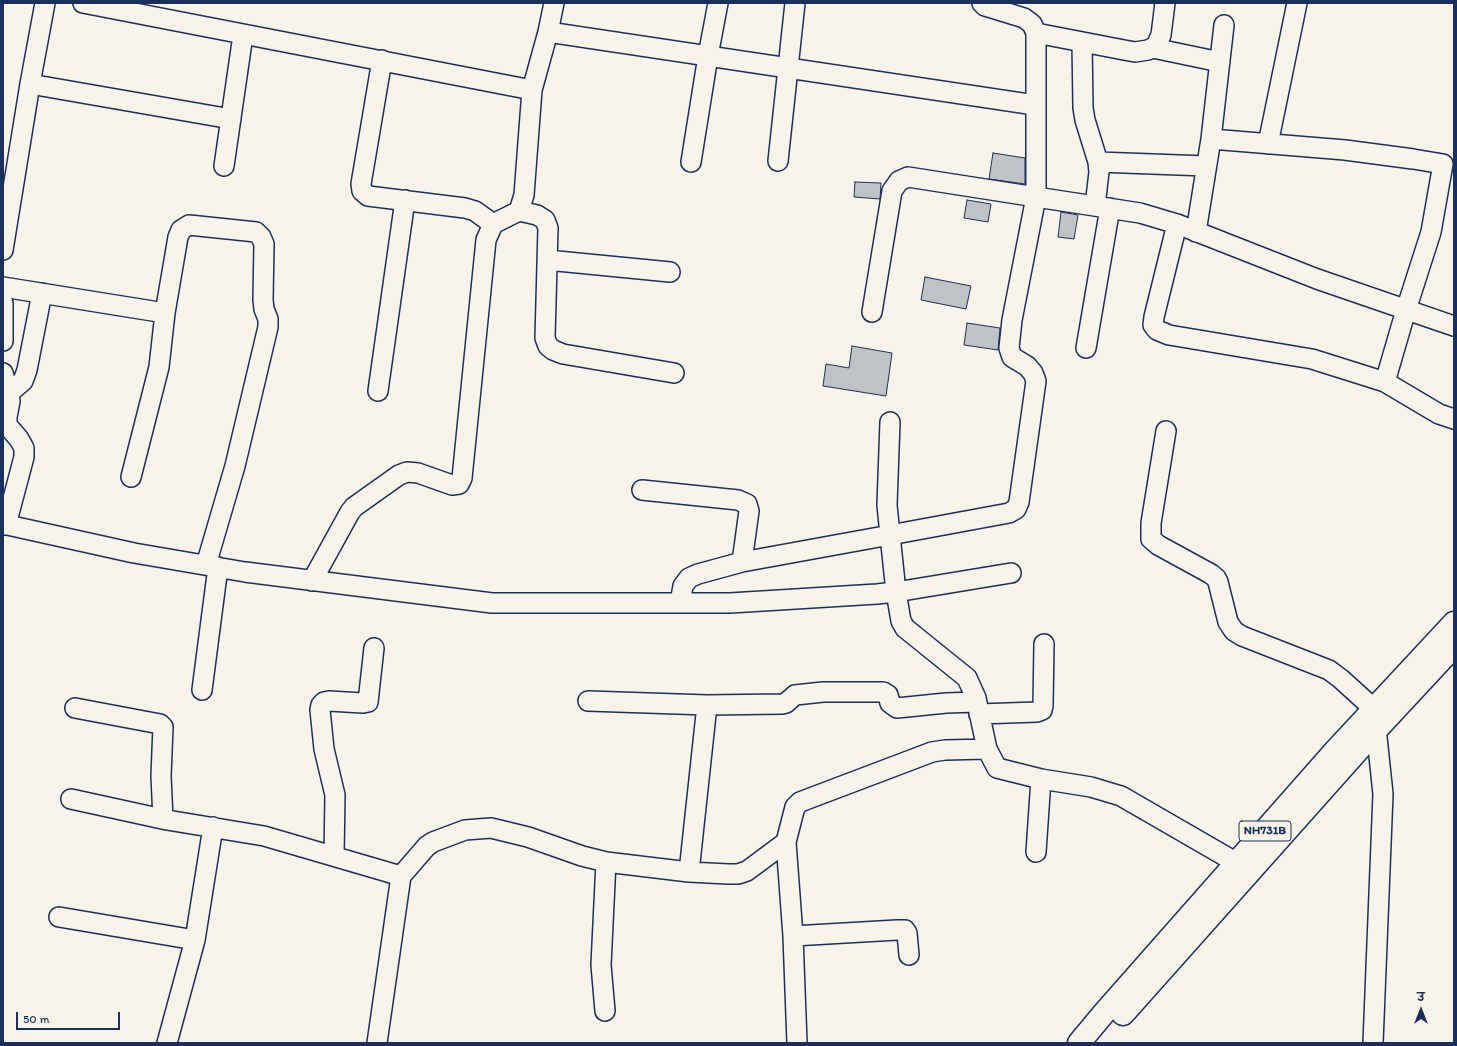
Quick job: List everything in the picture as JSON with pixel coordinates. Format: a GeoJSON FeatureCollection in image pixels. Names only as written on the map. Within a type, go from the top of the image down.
{"type":"FeatureCollection","features":[{"type":"Feature","properties":{"kind":"highway","name":"NH731B"},"geometry":{"type":"LineString","coordinates":[[1099,1043],[1375,719],[1454,623]]}},
{"type":"Feature","properties":{"kind":"highway","name":"NH731B"},"geometry":{"type":"LineString","coordinates":[[1079,1043],[1335,751],[1375,719],[1454,646]]}},
{"type":"Feature","properties":{"kind":"street"},"geometry":{"type":"LineString","coordinates":[[3,250],[30,84],[45,3]]}},
{"type":"Feature","properties":{"kind":"street"},"geometry":{"type":"LineString","coordinates":[[84,3],[532,90]]}},
{"type":"Feature","properties":{"kind":"street"},"geometry":{"type":"LineString","coordinates":[[519,211],[524,195],[532,90],[548,32],[554,3]]}},
{"type":"Feature","properties":{"kind":"street"},"geometry":{"type":"LineString","coordinates":[[691,162],[718,3]]}},
{"type":"Feature","properties":{"kind":"street"},"geometry":{"type":"LineString","coordinates":[[778,161],[795,3]]}},
{"type":"Feature","properties":{"kind":"street"},"geometry":{"type":"LineString","coordinates":[[680,603],[684,586],[689,578],[698,574],[742,562],[1009,513],[1016,509],[1019,502],[1036,381],[1033,373],[1027,366],[1012,357],[1009,348],[1012,320],[1036,197],[1036,33],[1032,24],[1024,18],[985,6],[982,3]]}},
{"type":"Feature","properties":{"kind":"street"},"geometry":{"type":"LineString","coordinates":[[1036,33],[1135,52],[1148,50],[1156,46],[1160,35],[1165,3]]}},
{"type":"Feature","properties":{"kind":"street"},"geometry":{"type":"LineString","coordinates":[[1268,144],[1297,3]]}},
{"type":"Feature","properties":{"kind":"street"},"geometry":{"type":"LineString","coordinates":[[1196,232],[1211,139],[1224,24]]}},
{"type":"Feature","properties":{"kind":"street"},"geometry":{"type":"LineString","coordinates":[[548,32],[1035,105]]}},
{"type":"Feature","properties":{"kind":"street"},"geometry":{"type":"LineString","coordinates":[[224,166],[243,35]]}},
{"type":"Feature","properties":{"kind":"street"},"geometry":{"type":"LineString","coordinates":[[1082,42],[1083,108],[1085,120],[1098,162],[1103,207],[1086,348]]}},
{"type":"Feature","properties":{"kind":"street"},"geometry":{"type":"LineString","coordinates":[[1153,48],[1220,62]]}},
{"type":"Feature","properties":{"kind":"street"},"geometry":{"type":"LineString","coordinates":[[382,60],[361,184],[362,191],[368,196],[465,208],[475,211],[493,224]]}},
{"type":"Feature","properties":{"kind":"street"},"geometry":{"type":"LineString","coordinates":[[30,84],[231,119]]}},
{"type":"Feature","properties":{"kind":"street"},"geometry":{"type":"LineString","coordinates":[[1211,139],[1345,150],[1448,164],[1431,232],[1385,382]]}},
{"type":"Feature","properties":{"kind":"street"},"geometry":{"type":"LineString","coordinates":[[1098,162],[1206,166]]}},
{"type":"Feature","properties":{"kind":"street"},"geometry":{"type":"LineString","coordinates":[[872,312],[892,191],[899,181],[908,177],[1140,212],[1177,224],[1317,279],[1454,326]]}},
{"type":"Feature","properties":{"kind":"street"},"geometry":{"type":"LineString","coordinates":[[378,391],[405,200]]}},
{"type":"Feature","properties":{"kind":"street"},"geometry":{"type":"LineString","coordinates":[[312,581],[354,507],[399,475],[406,472],[418,473],[452,485],[459,484],[462,478],[485,246],[493,224],[519,211],[537,215],[545,220],[548,228],[545,338],[548,346],[563,354],[674,373]]}},
{"type":"Feature","properties":{"kind":"street"},"geometry":{"type":"LineString","coordinates":[[1177,224],[1154,317],[1153,325],[1157,330],[1168,335],[1303,357],[1385,382],[1439,414],[1454,419]]}},
{"type":"Feature","properties":{"kind":"street"},"geometry":{"type":"LineString","coordinates":[[131,477],[160,367],[165,312],[178,237],[181,230],[188,225],[256,232],[261,237],[264,244],[263,300],[264,309],[268,319],[268,327],[212,566],[202,690]]}},
{"type":"Feature","properties":{"kind":"street"},"geometry":{"type":"LineString","coordinates":[[547,260],[670,272]]}},
{"type":"Feature","properties":{"kind":"street"},"geometry":{"type":"LineString","coordinates":[[3,287],[165,312]]}},
{"type":"Feature","properties":{"kind":"street"},"geometry":{"type":"LineString","coordinates":[[9,393],[23,381],[27,370],[42,293]]}},
{"type":"Feature","properties":{"kind":"street"},"geometry":{"type":"LineString","coordinates":[[3,303],[3,341]]}},
{"type":"Feature","properties":{"kind":"street"},"geometry":{"type":"LineString","coordinates":[[3,373],[10,401],[7,425],[19,439],[24,448],[24,456],[4,524],[134,553],[245,572],[492,603],[730,603],[896,592],[1011,573]]}},
{"type":"Feature","properties":{"kind":"street"},"geometry":{"type":"LineString","coordinates":[[890,422],[887,505],[896,592],[901,621],[905,628],[966,678],[978,708],[987,749],[997,768],[1041,779],[1091,787],[1121,796],[1237,863]]}},
{"type":"Feature","properties":{"kind":"street"},"geometry":{"type":"LineString","coordinates":[[1166,431],[1151,523],[1151,539],[1158,545],[1212,574],[1216,578],[1228,622],[1234,631],[1242,636],[1329,670],[1341,678],[1375,719],[1383,794],[1373,1043]]}},
{"type":"Feature","properties":{"kind":"street"},"geometry":{"type":"LineString","coordinates":[[642,490],[738,500],[747,504],[749,511],[742,562]]}},
{"type":"Feature","properties":{"kind":"street"},"geometry":{"type":"LineString","coordinates":[[588,702],[708,705],[782,704],[786,703],[795,695],[823,692],[883,692],[888,695],[890,703],[897,708],[946,703],[978,708],[1037,712],[1042,710],[1043,706],[1044,644]]}},
{"type":"Feature","properties":{"kind":"street"},"geometry":{"type":"LineString","coordinates":[[334,856],[335,794],[324,749],[320,710],[321,705],[324,702],[329,701],[368,702],[374,648]]}},
{"type":"Feature","properties":{"kind":"street"},"geometry":{"type":"LineString","coordinates":[[689,872],[708,705]]}},
{"type":"Feature","properties":{"kind":"street"},"geometry":{"type":"LineString","coordinates":[[75,708],[160,724],[164,727],[161,786],[164,819]]}},
{"type":"Feature","properties":{"kind":"street"},"geometry":{"type":"LineString","coordinates":[[797,1043],[793,936],[786,842],[795,807],[800,802],[932,752],[945,750],[987,749]]}},
{"type":"Feature","properties":{"kind":"street"},"geometry":{"type":"LineString","coordinates":[[1036,852],[1041,779]]}},
{"type":"Feature","properties":{"kind":"street"},"geometry":{"type":"LineString","coordinates":[[71,799],[164,819],[264,836],[401,876]]}},
{"type":"Feature","properties":{"kind":"street"},"geometry":{"type":"LineString","coordinates":[[167,1043],[195,940],[213,827]]}},
{"type":"Feature","properties":{"kind":"street"},"geometry":{"type":"LineString","coordinates":[[377,1043],[401,876],[427,846],[433,842],[471,829],[491,828],[528,837],[582,856],[606,862],[689,872],[738,874],[747,871],[786,842]]}},
{"type":"Feature","properties":{"kind":"street"},"geometry":{"type":"LineString","coordinates":[[605,1011],[601,965],[606,862]]}},
{"type":"Feature","properties":{"kind":"street"},"geometry":{"type":"LineString","coordinates":[[59,917],[195,940]]}},
{"type":"Feature","properties":{"kind":"street"},"geometry":{"type":"LineString","coordinates":[[793,936],[905,930],[907,933],[909,955]]}},
{"type":"Feature","properties":{"kind":"building"},"geometry":{"type":"Polygon","coordinates":[[[993,153],[1025,158],[1025,184],[989,179],[993,153]]]}},
{"type":"Feature","properties":{"kind":"building"},"geometry":{"type":"Polygon","coordinates":[[[855,182],[881,183],[880,199],[854,197],[855,182]]]}},
{"type":"Feature","properties":{"kind":"building"},"geometry":{"type":"Polygon","coordinates":[[[967,200],[991,204],[988,222],[964,218],[967,200]]]}},
{"type":"Feature","properties":{"kind":"building"},"geometry":{"type":"Polygon","coordinates":[[[1061,212],[1078,215],[1074,239],[1058,237],[1061,212]]]}},
{"type":"Feature","properties":{"kind":"building"},"geometry":{"type":"Polygon","coordinates":[[[925,277],[971,286],[966,309],[921,300],[925,277]]]}},
{"type":"Feature","properties":{"kind":"building"},"geometry":{"type":"Polygon","coordinates":[[[967,323],[1000,328],[998,350],[964,345],[967,323]]]}},
{"type":"Feature","properties":{"kind":"building"},"geometry":{"type":"Polygon","coordinates":[[[852,346],[892,353],[886,396],[823,386],[826,364],[849,368],[852,346]]]}}]}
